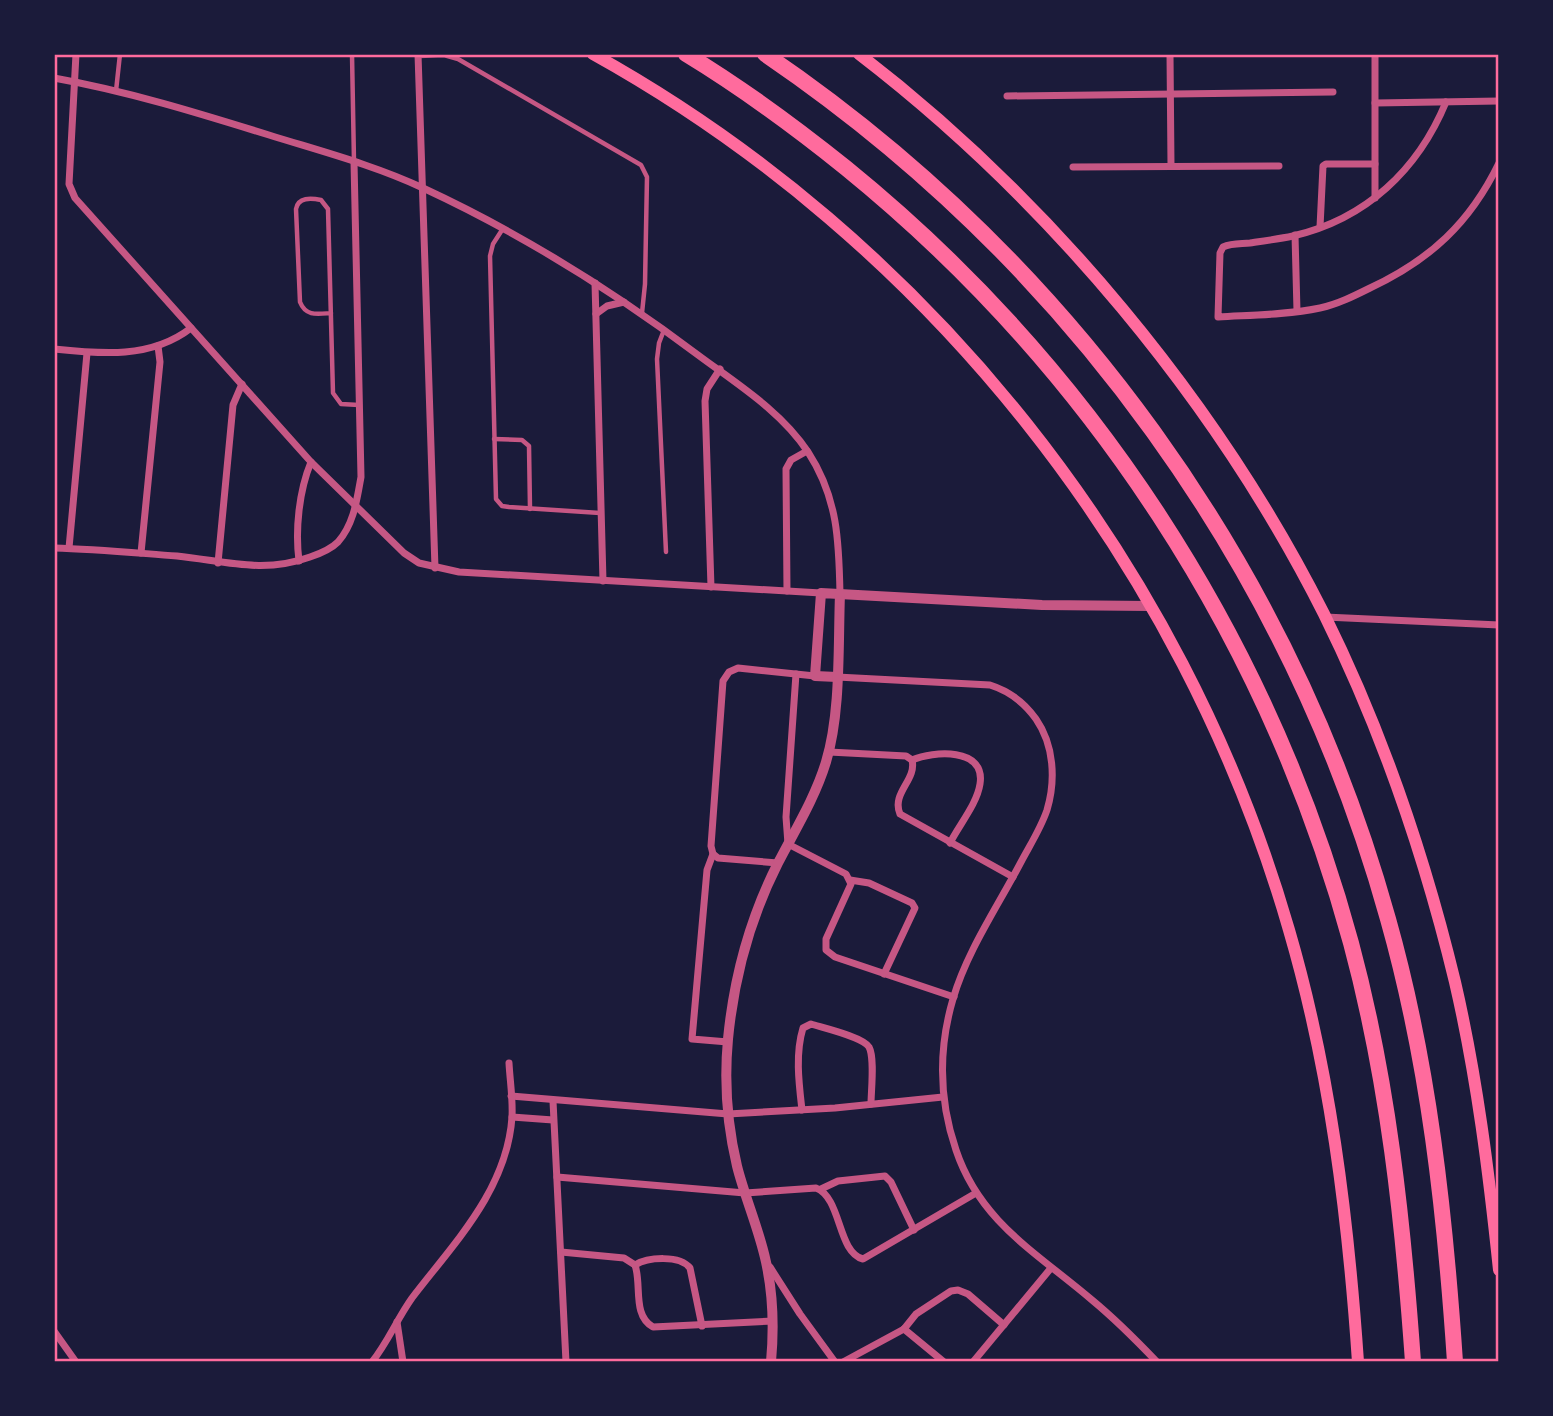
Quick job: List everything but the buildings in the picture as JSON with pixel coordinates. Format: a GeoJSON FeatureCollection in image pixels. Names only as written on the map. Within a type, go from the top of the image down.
{"type":"FeatureCollection","features":[{"type":"Feature","properties":{"kind":"highway"},"geometry":{"type":"LineString","coordinates":[[686,54],[770,110],[871,188],[930,241],[990,301],[1047,363],[1111,444],[1169,528],[1214,605],[1244,661],[1287,757],[1325,857],[1351,945],[1372,1035],[1392,1152],[1413,1362]]}},
{"type":"Feature","properties":{"kind":"highway"},"geometry":{"type":"LineString","coordinates":[[765,54],[908,162],[980,228],[1057,309],[1125,391],[1170,453],[1213,517],[1268,615],[1317,716],[1338,767],[1370,857],[1392,933],[1429,1107],[1445,1233],[1455,1362]]}},
{"type":"Feature","properties":{"kind":"main road"},"geometry":{"type":"LineString","coordinates":[[593,54],[698,118],[763,165],[854,240],[920,303],[986,374],[1044,446],[1097,521],[1150,606],[1189,676],[1222,746],[1258,835],[1289,929],[1314,1027],[1332,1127],[1350,1261],[1358,1362]]}},
{"type":"Feature","properties":{"kind":"main road"},"geometry":{"type":"LineString","coordinates":[[859,54],[986,165],[1052,230],[1121,309],[1183,387],[1239,468],[1289,550],[1325,617],[1395,785],[1443,936],[1475,1082],[1499,1270]]}},
{"type":"Feature","properties":{"kind":"street"},"geometry":{"type":"LineString","coordinates":[[76,54],[69,184],[75,198],[311,462],[355,507],[419,563],[459,572],[603,581],[1069,606],[1150,606]]}},
{"type":"Feature","properties":{"kind":"street"},"geometry":{"type":"LineString","coordinates":[[1170,54],[1171,166]]}},
{"type":"Feature","properties":{"kind":"street"},"geometry":{"type":"LineString","coordinates":[[1375,54],[1375,198]]}},
{"type":"Feature","properties":{"kind":"street"},"geometry":{"type":"LineString","coordinates":[[418,55],[435,568]]}},
{"type":"Feature","properties":{"kind":"street"},"geometry":{"type":"LineString","coordinates":[[54,78],[217,119],[354,162],[422,187],[596,283],[642,313],[760,401],[807,451],[829,496],[837,524],[840,594],[829,752],[812,797],[754,917],[731,1009],[728,1042],[728,1114],[735,1154],[766,1260],[773,1321],[771,1362]]}},
{"type":"Feature","properties":{"kind":"street"},"geometry":{"type":"LineString","coordinates":[[1007,96],[1333,92]]}},
{"type":"Feature","properties":{"kind":"street"},"geometry":{"type":"LineString","coordinates":[[1446,102],[1434,130],[1418,155],[1399,177],[1352,213],[1320,228],[1295,235],[1223,247],[1220,253],[1217,317],[1319,308],[1347,299],[1405,271],[1443,242],[1463,220],[1499,163]]}},
{"type":"Feature","properties":{"kind":"street"},"geometry":{"type":"LineString","coordinates":[[1375,103],[1499,102]]}},
{"type":"Feature","properties":{"kind":"street"},"geometry":{"type":"LineString","coordinates":[[54,548],[141,553],[259,567],[299,561],[337,543],[349,525],[361,477],[354,162]]}},
{"type":"Feature","properties":{"kind":"street"},"geometry":{"type":"LineString","coordinates":[[1320,228],[1323,166],[1375,164]]}},
{"type":"Feature","properties":{"kind":"street"},"geometry":{"type":"LineString","coordinates":[[1073,167],[1279,166]]}},
{"type":"Feature","properties":{"kind":"street"},"geometry":{"type":"LineString","coordinates":[[1295,235],[1297,312]]}},
{"type":"Feature","properties":{"kind":"street"},"geometry":{"type":"LineString","coordinates":[[596,283],[603,581]]}},
{"type":"Feature","properties":{"kind":"street"},"geometry":{"type":"LineString","coordinates":[[596,314],[607,306],[624,302]]}},
{"type":"Feature","properties":{"kind":"street"},"geometry":{"type":"LineString","coordinates":[[54,349],[113,354],[158,346],[191,328]]}},
{"type":"Feature","properties":{"kind":"street"},"geometry":{"type":"LineString","coordinates":[[141,553],[160,362],[158,346]]}},
{"type":"Feature","properties":{"kind":"street"},"geometry":{"type":"LineString","coordinates":[[69,548],[87,353]]}},
{"type":"Feature","properties":{"kind":"street"},"geometry":{"type":"LineString","coordinates":[[711,587],[705,401],[707,388],[720,369]]}},
{"type":"Feature","properties":{"kind":"street"},"geometry":{"type":"LineString","coordinates":[[218,563],[233,405],[242,384]]}},
{"type":"Feature","properties":{"kind":"street"},"geometry":{"type":"LineString","coordinates":[[787,591],[786,469],[791,460],[807,451]]}},
{"type":"Feature","properties":{"kind":"street"},"geometry":{"type":"LineString","coordinates":[[299,561],[297,544],[300,517],[305,477],[311,462]]}},
{"type":"Feature","properties":{"kind":"street"},"geometry":{"type":"LineString","coordinates":[[815,676],[821,593]]}},
{"type":"Feature","properties":{"kind":"street"},"geometry":{"type":"LineString","coordinates":[[1325,617],[1499,625]]}},
{"type":"Feature","properties":{"kind":"street"},"geometry":{"type":"LineString","coordinates":[[728,1042],[692,1039],[707,870],[713,854],[711,846],[722,686],[729,672],[743,668],[815,676],[990,685],[1008,692],[1025,706],[1039,724],[1048,745],[1052,782],[1042,822],[969,961],[954,997],[942,1060],[943,1097],[955,1147],[976,1193],[1001,1225],[1093,1301],[1157,1362]]}},
{"type":"Feature","properties":{"kind":"street"},"geometry":{"type":"LineString","coordinates":[[788,844],[786,817],[796,674]]}},
{"type":"Feature","properties":{"kind":"street"},"geometry":{"type":"LineString","coordinates":[[829,752],[902,756],[912,760],[931,755],[958,755],[972,760],[978,768],[980,787],[950,843]]}},
{"type":"Feature","properties":{"kind":"street"},"geometry":{"type":"LineString","coordinates":[[912,760],[913,768],[897,799],[897,809],[907,819],[1013,877]]}},
{"type":"Feature","properties":{"kind":"street"},"geometry":{"type":"LineString","coordinates":[[788,844],[846,874],[850,880],[850,888],[826,939],[826,950],[832,956],[954,997]]}},
{"type":"Feature","properties":{"kind":"street"},"geometry":{"type":"LineString","coordinates":[[713,854],[722,858],[778,863]]}},
{"type":"Feature","properties":{"kind":"street"},"geometry":{"type":"LineString","coordinates":[[850,880],[869,883],[912,903],[915,908],[884,974]]}},
{"type":"Feature","properties":{"kind":"street"},"geometry":{"type":"LineString","coordinates":[[802,1110],[799,1082],[800,1043],[803,1028],[811,1024],[868,1045],[871,1056],[871,1104]]}},
{"type":"Feature","properties":{"kind":"street"},"geometry":{"type":"LineString","coordinates":[[372,1362],[397,1321],[467,1230],[488,1195],[503,1161],[512,1117],[509,1063]]}},
{"type":"Feature","properties":{"kind":"street"},"geometry":{"type":"LineString","coordinates":[[511,1096],[728,1114],[943,1097]]}},
{"type":"Feature","properties":{"kind":"street"},"geometry":{"type":"LineString","coordinates":[[553,1101],[566,1362]]}},
{"type":"Feature","properties":{"kind":"street"},"geometry":{"type":"LineString","coordinates":[[512,1117],[554,1119]]}},
{"type":"Feature","properties":{"kind":"street"},"geometry":{"type":"LineString","coordinates":[[557,1177],[745,1192],[821,1189],[838,1181],[885,1176],[891,1182],[914,1230]]}},
{"type":"Feature","properties":{"kind":"street"},"geometry":{"type":"LineString","coordinates":[[821,1189],[828,1196],[852,1252],[859,1258],[871,1256],[976,1193]]}},
{"type":"Feature","properties":{"kind":"street"},"geometry":{"type":"LineString","coordinates":[[561,1252],[624,1258],[635,1265]]}},
{"type":"Feature","properties":{"kind":"street"},"geometry":{"type":"LineString","coordinates":[[635,1265],[648,1260],[677,1260],[686,1263],[690,1268],[702,1326]]}},
{"type":"Feature","properties":{"kind":"street"},"geometry":{"type":"LineString","coordinates":[[766,1260],[835,1362]]}},
{"type":"Feature","properties":{"kind":"street"},"geometry":{"type":"LineString","coordinates":[[635,1265],[641,1314],[648,1325],[657,1328],[773,1321]]}},
{"type":"Feature","properties":{"kind":"street"},"geometry":{"type":"LineString","coordinates":[[973,1362],[1051,1268]]}},
{"type":"Feature","properties":{"kind":"street"},"geometry":{"type":"LineString","coordinates":[[842,1362],[904,1329],[913,1316],[951,1291],[958,1290],[968,1294],[1004,1325]]}},
{"type":"Feature","properties":{"kind":"street"},"geometry":{"type":"LineString","coordinates":[[397,1321],[403,1362]]}},
{"type":"Feature","properties":{"kind":"street"},"geometry":{"type":"LineString","coordinates":[[904,1329],[944,1362]]}},
{"type":"Feature","properties":{"kind":"street"},"geometry":{"type":"LineString","coordinates":[[54,1331],[76,1362]]}},
{"type":"Feature","properties":{"kind":"lane"},"geometry":{"type":"LineString","coordinates":[[116,92],[120,54]]}},
{"type":"Feature","properties":{"kind":"lane"},"geometry":{"type":"LineString","coordinates":[[352,54],[354,162]]}},
{"type":"Feature","properties":{"kind":"lane"},"geometry":{"type":"LineString","coordinates":[[418,55],[444,55],[458,59],[641,165],[647,177],[642,313]]}},
{"type":"Feature","properties":{"kind":"lane"},"geometry":{"type":"LineString","coordinates":[[331,313],[310,314],[300,302],[296,209],[298,203],[303,200],[321,200],[328,209],[334,398],[343,405],[359,405]]}},
{"type":"Feature","properties":{"kind":"lane"},"geometry":{"type":"LineString","coordinates":[[502,230],[493,244],[491,256],[496,499],[506,507],[601,513]]}},
{"type":"Feature","properties":{"kind":"lane"},"geometry":{"type":"LineString","coordinates":[[665,329],[659,343],[657,359],[666,552]]}},
{"type":"Feature","properties":{"kind":"lane"},"geometry":{"type":"LineString","coordinates":[[494,439],[519,439],[529,446],[530,509]]}}]}
